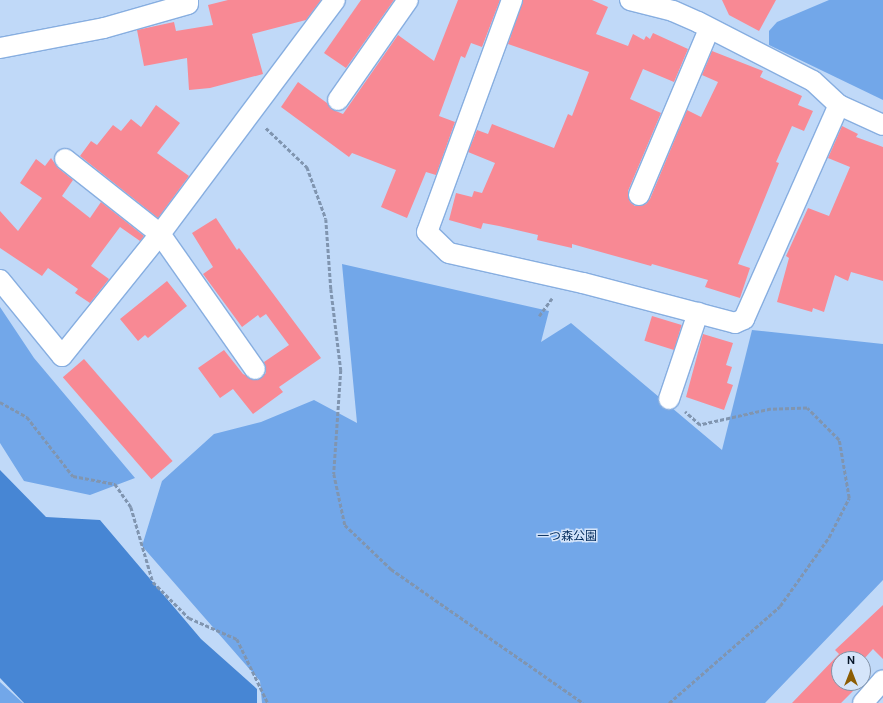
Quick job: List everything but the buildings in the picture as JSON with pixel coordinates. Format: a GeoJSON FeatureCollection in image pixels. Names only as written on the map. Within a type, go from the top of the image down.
{"type":"FeatureCollection","features":[{"type":"Feature","properties":{"kind":"street"},"geometry":{"type":"LineString","coordinates":[[0,48],[104,28],[188,4],[188,0]]}},
{"type":"Feature","properties":{"kind":"street"},"geometry":{"type":"LineString","coordinates":[[0,280],[62,356],[160,234],[335,0]]}},
{"type":"Feature","properties":{"kind":"street"},"geometry":{"type":"LineString","coordinates":[[338,100],[408,0]]}},
{"type":"Feature","properties":{"kind":"street"},"geometry":{"type":"LineString","coordinates":[[512,0],[427,232],[449,253],[583,283],[735,323],[744,319],[839,105]]}},
{"type":"Feature","properties":{"kind":"street"},"geometry":{"type":"LineString","coordinates":[[630,0],[674,11],[813,81],[839,105],[883,125]]}},
{"type":"Feature","properties":{"kind":"street"},"geometry":{"type":"LineString","coordinates":[[639,195],[709,29]]}},
{"type":"Feature","properties":{"kind":"street"},"geometry":{"type":"LineString","coordinates":[[66,159],[160,234],[255,369]]}},
{"type":"Feature","properties":{"kind":"street"},"geometry":{"type":"LineString","coordinates":[[669,399],[698,313]]}},
{"type":"Feature","properties":{"kind":"street"},"geometry":{"type":"LineString","coordinates":[[863,703],[883,680]]}},
{"type":"Feature","properties":{"kind":"path"},"geometry":{"type":"LineString","coordinates":[[250,115],[307,167],[326,219],[331,289],[341,370],[334,474],[345,525],[391,569],[583,703]]}},
{"type":"Feature","properties":{"kind":"path"},"geometry":{"type":"LineString","coordinates":[[669,399],[700,425],[771,409],[807,408],[838,440],[849,498],[829,537],[780,606],[669,703]]}},
{"type":"Feature","properties":{"kind":"path"},"geometry":{"type":"LineString","coordinates":[[0,402],[27,418],[73,476],[115,484],[131,507],[152,582],[189,618],[237,639],[268,703]]}},
{"type":"Feature","properties":{"kind":"green space"},"geometry":{"type":"Polygon","coordinates":[[[829,0],[883,0],[883,100],[769,45],[769,31],[777,22],[829,0]]]}},
{"type":"Feature","properties":{"kind":"green space","name":"一つ森公園"},"geometry":{"type":"Polygon","coordinates":[[[342,264],[549,311],[541,342],[571,323],[722,450],[752,330],[883,344],[883,580],[765,703],[262,703],[260,681],[142,546],[162,481],[214,434],[261,422],[314,400],[357,423],[342,264]]]}},
{"type":"Feature","properties":{"kind":"green space"},"geometry":{"type":"Polygon","coordinates":[[[0,307],[34,358],[135,478],[90,495],[24,481],[0,443],[0,307]]]}},
{"type":"Feature","properties":{"kind":"green space"},"geometry":{"type":"Polygon","coordinates":[[[0,682],[23,703],[0,703],[0,682]]]}},
{"type":"Feature","properties":{"kind":"shaded area"},"geometry":{"type":"Polygon","coordinates":[[[0,470],[46,517],[100,520],[201,639],[257,689],[257,703],[24,703],[0,678],[0,470]]]}}]}
